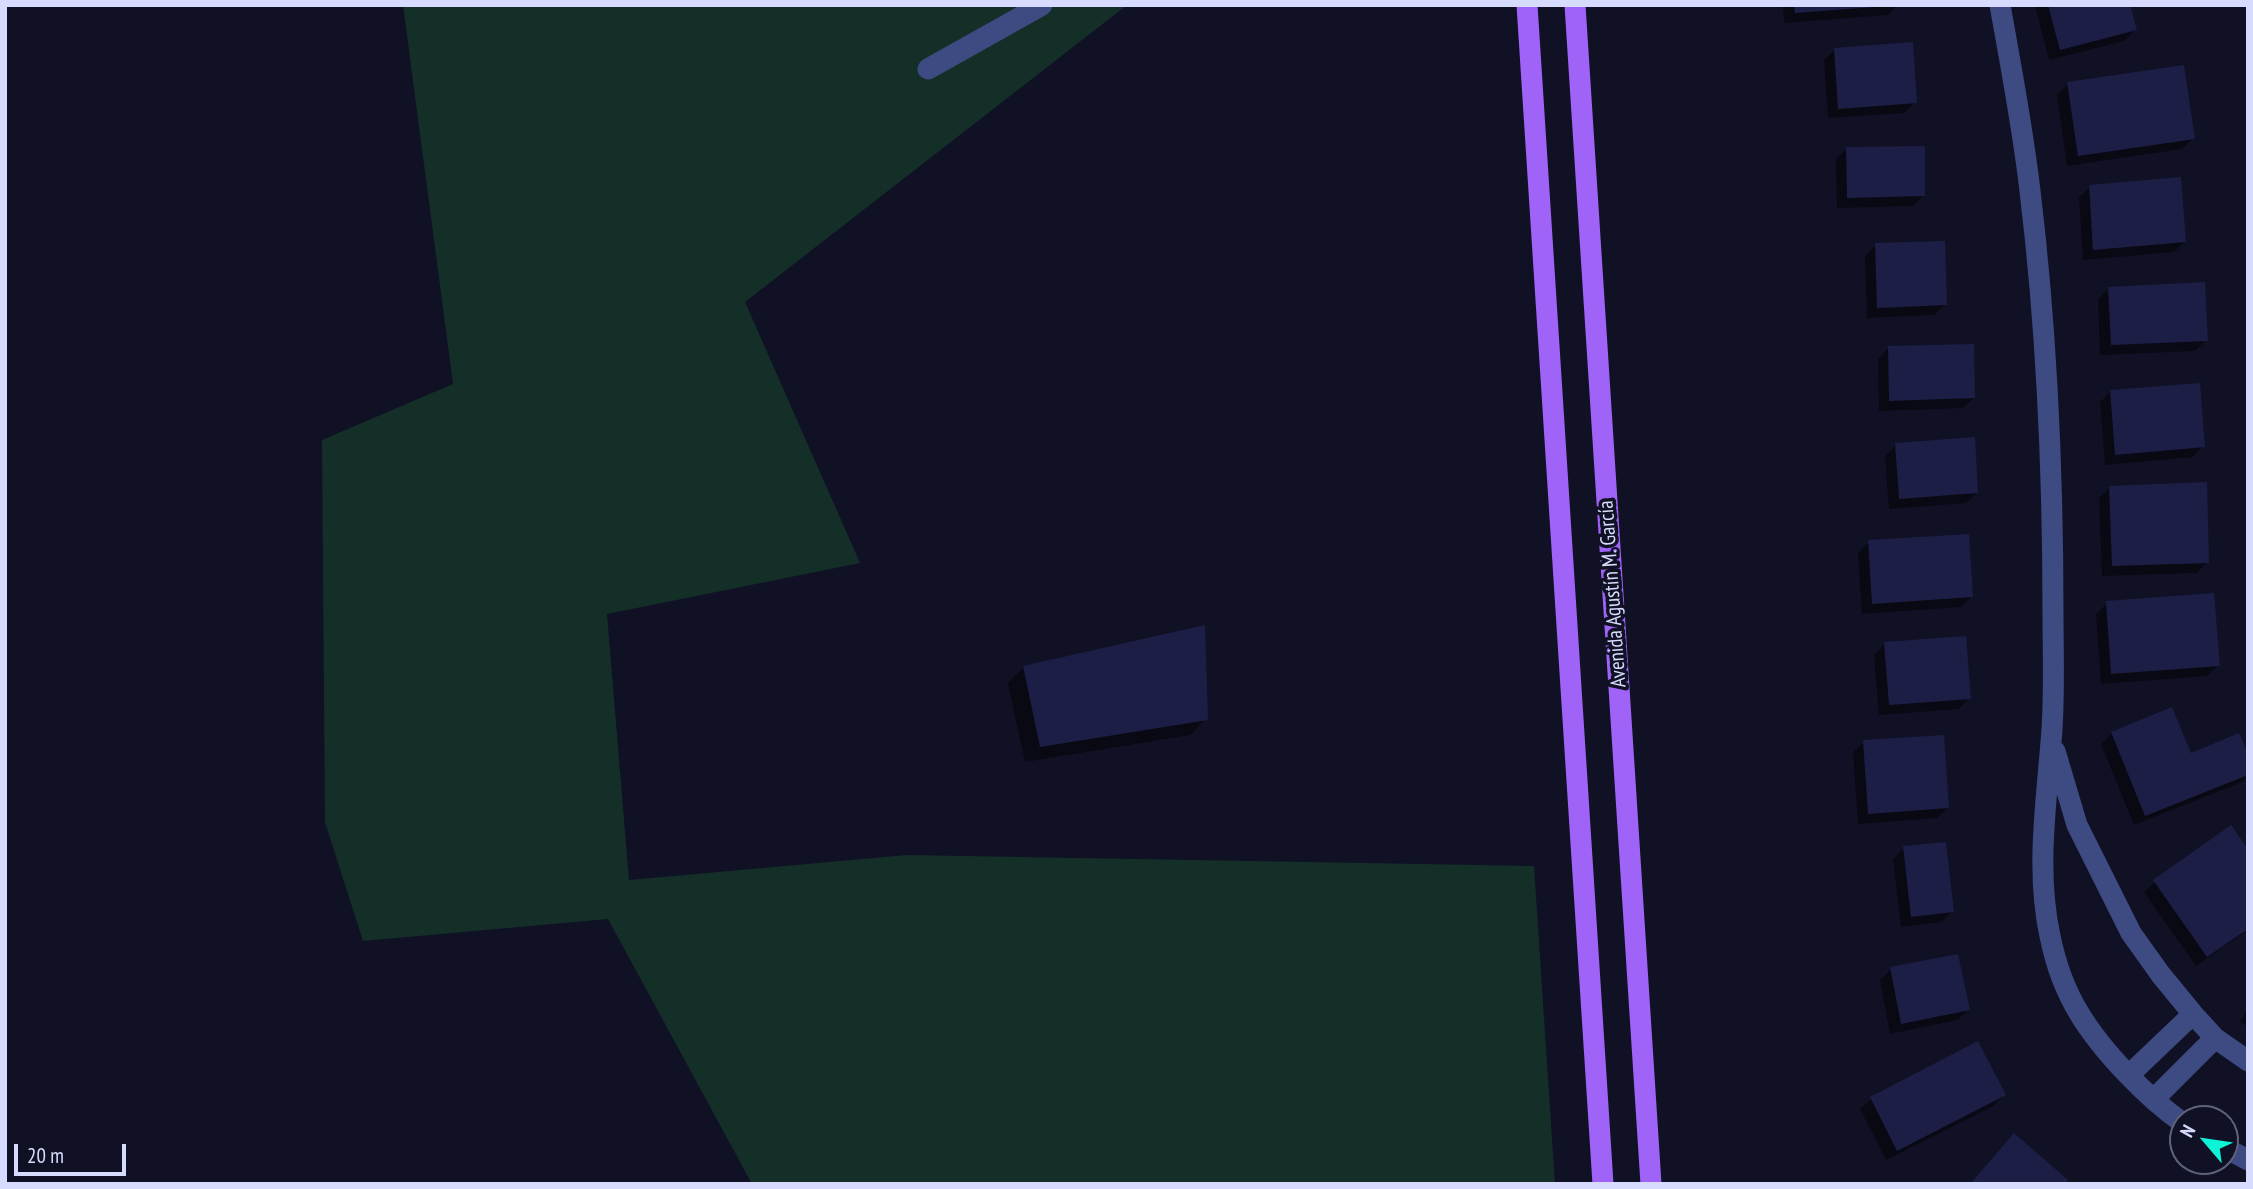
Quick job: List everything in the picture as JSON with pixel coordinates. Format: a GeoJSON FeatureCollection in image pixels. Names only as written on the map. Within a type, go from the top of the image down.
{"type":"FeatureCollection","features":[{"type":"Feature","properties":{"kind":"main road"},"geometry":{"type":"LineString","coordinates":[[1528,5],[1603,1184]]}},
{"type":"Feature","properties":{"kind":"main road","name":"Avenida Agustín M. García"},"geometry":{"type":"LineString","coordinates":[[1575,5],[1651,1184]]}},
{"type":"Feature","properties":{"kind":"street"},"geometry":{"type":"LineString","coordinates":[[928,69],[1042,5]]}},
{"type":"Feature","properties":{"kind":"street"},"geometry":{"type":"LineString","coordinates":[[2000,5],[2019,108],[2030,190],[2048,413],[2053,611],[2051,739],[2042,872],[2050,936],[2063,978],[2078,1012],[2129,1075],[2169,1111]]}},
{"type":"Feature","properties":{"kind":"street"},"geometry":{"type":"LineString","coordinates":[[2051,739],[2077,825],[2131,933],[2193,1014],[2216,1038],[2248,1061]]}},
{"type":"Feature","properties":{"kind":"street"},"geometry":{"type":"LineString","coordinates":[[2129,1075],[2193,1014]]}},
{"type":"Feature","properties":{"kind":"street"},"geometry":{"type":"LineString","coordinates":[[2154,1099],[2216,1038]]}},
{"type":"Feature","properties":{"kind":"green space"},"geometry":{"type":"Polygon","coordinates":[[[403,5],[1127,5],[745,302],[860,563],[607,614],[629,880],[907,855],[1534,866],[1555,1184],[752,1184],[608,919],[363,941],[325,822],[322,440],[453,384],[403,5]]]}},
{"type":"Feature","properties":{"kind":"building"},"geometry":{"type":"Polygon","coordinates":[[[1794,5],[1875,5],[1875,7],[1795,13],[1794,5]]]}},
{"type":"Feature","properties":{"kind":"building"},"geometry":{"type":"Polygon","coordinates":[[[2048,5],[2130,5],[2137,30],[2060,50],[2048,5]]]}},
{"type":"Feature","properties":{"kind":"building"},"geometry":{"type":"Polygon","coordinates":[[[1913,42],[1917,103],[1838,109],[1834,48],[1913,42]]]}},
{"type":"Feature","properties":{"kind":"building"},"geometry":{"type":"Polygon","coordinates":[[[2184,65],[2195,139],[2078,156],[2067,82],[2184,65]]]}},
{"type":"Feature","properties":{"kind":"building"},"geometry":{"type":"Polygon","coordinates":[[[1925,146],[1925,196],[1847,198],[1846,147],[1925,146]]]}},
{"type":"Feature","properties":{"kind":"building"},"geometry":{"type":"Polygon","coordinates":[[[2181,177],[2186,242],[2093,250],[2089,185],[2181,177]]]}},
{"type":"Feature","properties":{"kind":"building"},"geometry":{"type":"Polygon","coordinates":[[[1945,241],[1947,305],[1877,308],[1875,243],[1945,241]]]}},
{"type":"Feature","properties":{"kind":"building"},"geometry":{"type":"Polygon","coordinates":[[[2205,282],[2208,341],[2111,345],[2108,287],[2205,282]]]}},
{"type":"Feature","properties":{"kind":"building"},"geometry":{"type":"Polygon","coordinates":[[[1974,344],[1975,398],[1889,401],[1888,346],[1974,344]]]}},
{"type":"Feature","properties":{"kind":"building"},"geometry":{"type":"Polygon","coordinates":[[[2200,383],[2205,447],[2115,455],[2110,390],[2200,383]]]}},
{"type":"Feature","properties":{"kind":"building"},"geometry":{"type":"Polygon","coordinates":[[[1975,437],[1978,493],[1899,499],[1895,443],[1975,437]]]}},
{"type":"Feature","properties":{"kind":"building"},"geometry":{"type":"Polygon","coordinates":[[[2207,482],[2209,563],[2112,566],[2109,486],[2207,482]]]}},
{"type":"Feature","properties":{"kind":"building"},"geometry":{"type":"Polygon","coordinates":[[[1969,534],[1973,597],[1872,604],[1868,540],[1969,534]]]}},
{"type":"Feature","properties":{"kind":"building"},"geometry":{"type":"Polygon","coordinates":[[[2214,593],[2220,666],[2111,674],[2106,601],[2214,593]]]}},
{"type":"Feature","properties":{"kind":"building"},"geometry":{"type":"Polygon","coordinates":[[[1205,625],[1208,720],[1040,747],[1023,666],[1205,625]]]}},
{"type":"Feature","properties":{"kind":"building"},"geometry":{"type":"Polygon","coordinates":[[[1966,636],[1971,699],[1889,705],[1884,642],[1966,636]]]}},
{"type":"Feature","properties":{"kind":"building"},"geometry":{"type":"Polygon","coordinates":[[[2172,707],[2191,753],[2239,733],[2248,754],[2248,775],[2145,816],[2111,732],[2172,707]]]}},
{"type":"Feature","properties":{"kind":"building"},"geometry":{"type":"Polygon","coordinates":[[[1944,735],[1949,808],[1868,814],[1863,740],[1944,735]]]}},
{"type":"Feature","properties":{"kind":"building"},"geometry":{"type":"Polygon","coordinates":[[[2231,825],[2248,849],[2248,929],[2207,957],[2153,880],[2231,825]]]}},
{"type":"Feature","properties":{"kind":"building"},"geometry":{"type":"Polygon","coordinates":[[[1946,842],[1954,912],[1911,917],[1903,846],[1946,842]]]}},
{"type":"Feature","properties":{"kind":"building"},"geometry":{"type":"Polygon","coordinates":[[[1958,954],[1970,1010],[1901,1024],[1890,967],[1958,954]]]}},
{"type":"Feature","properties":{"kind":"building"},"geometry":{"type":"Polygon","coordinates":[[[1978,1041],[2006,1095],[1897,1151],[1870,1097],[1978,1041]]]}},
{"type":"Feature","properties":{"kind":"building"},"geometry":{"type":"Polygon","coordinates":[[[2014,1133],[2068,1180],[2065,1184],[1970,1184],[2014,1133]]]}}]}
